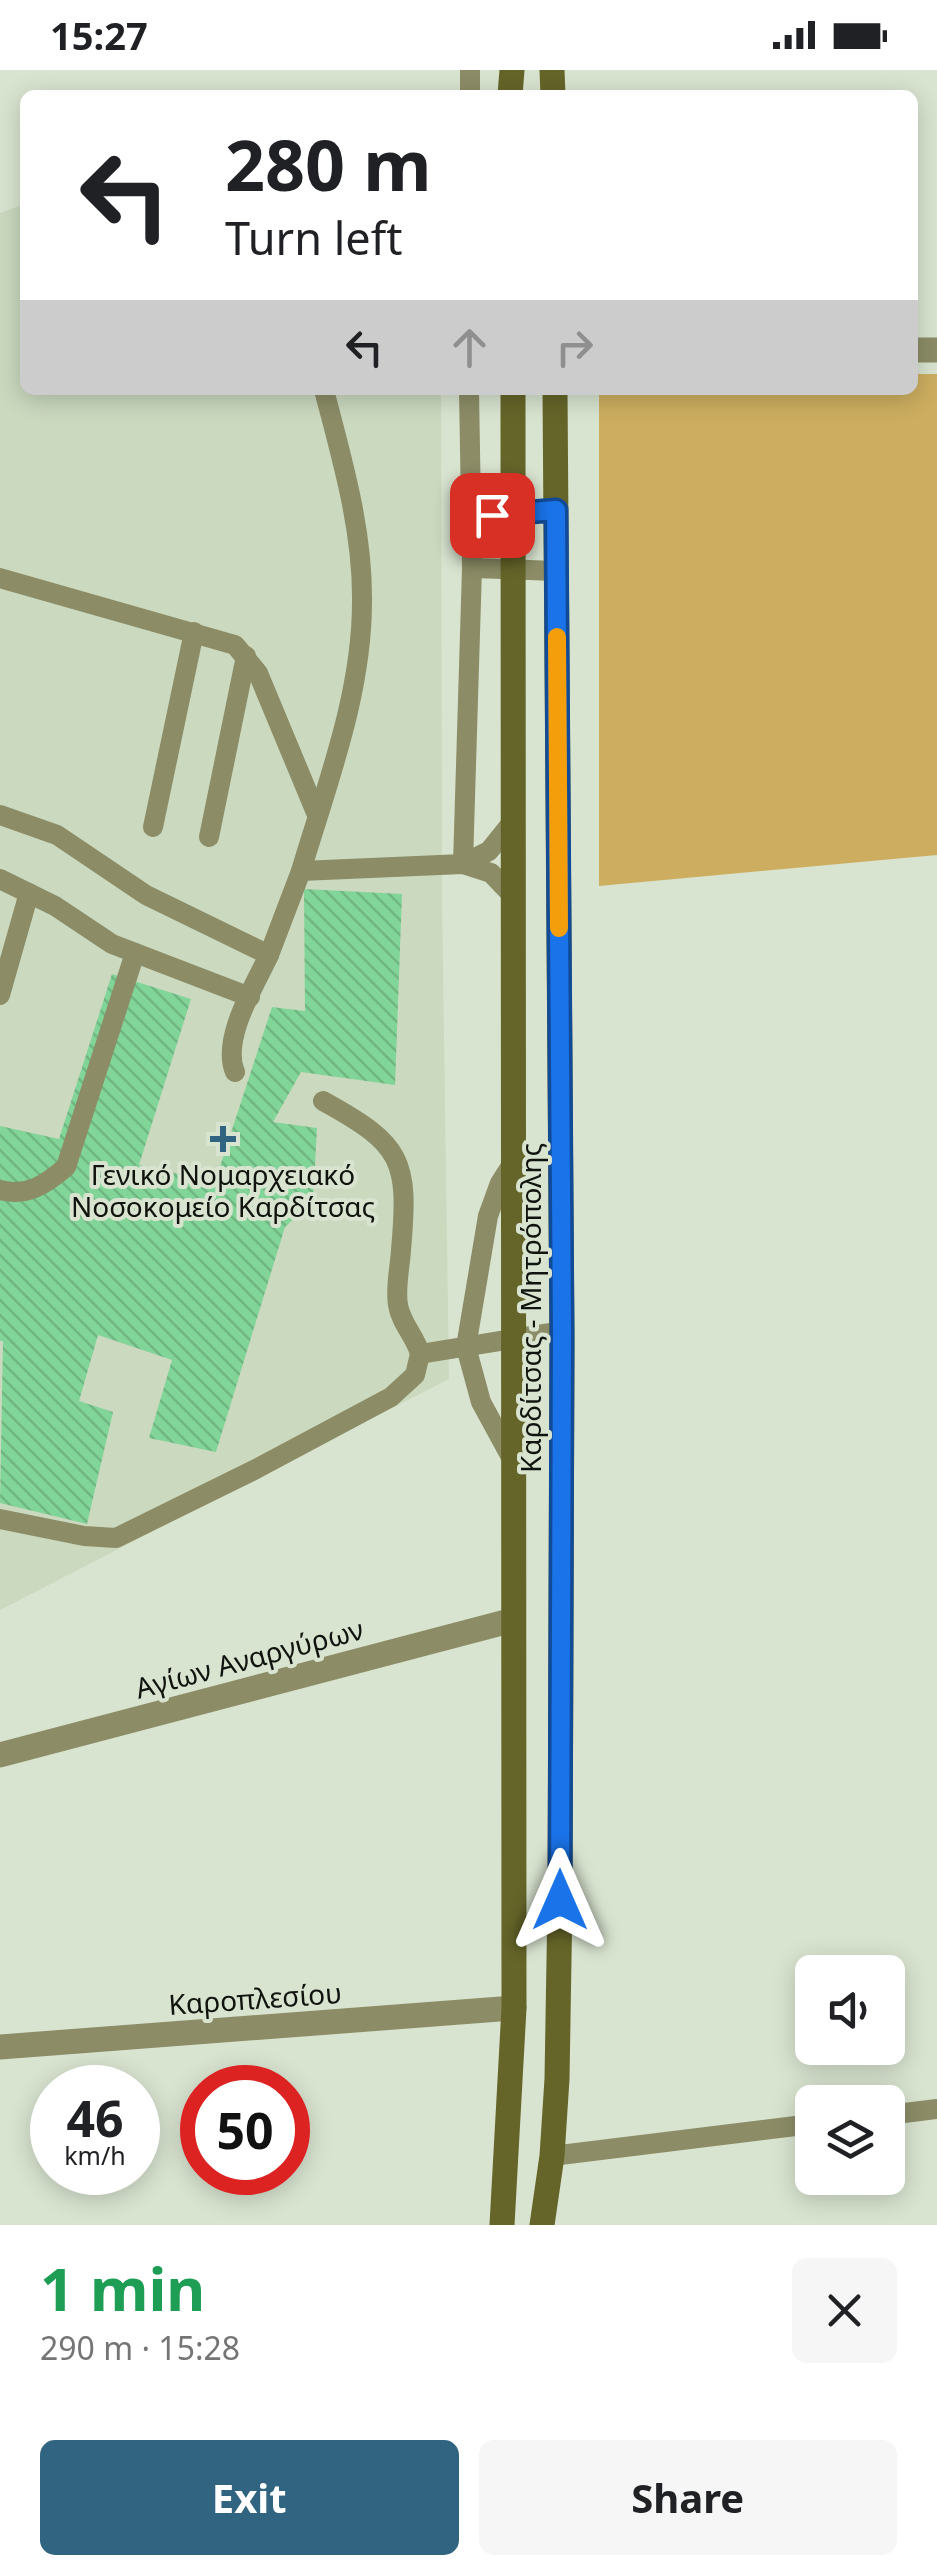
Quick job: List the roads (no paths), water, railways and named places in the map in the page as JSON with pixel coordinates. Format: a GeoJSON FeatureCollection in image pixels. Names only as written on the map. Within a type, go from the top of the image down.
{"type":"FeatureCollection","features":[{"type":"Feature","properties":{"kind":"main road","name":"Καρδίτσας - Μητρόπολης"},"geometry":{"type":"LineString","coordinates":[[502,2225],[514,2008],[512,395]]}},
{"type":"Feature","properties":{"kind":"main road","name":"Καρδίτσας - Μητρόπολης"},"geometry":{"type":"LineString","coordinates":[[542,2225],[557,2079],[560,1900],[562,1331],[555,395]]}},
{"type":"Feature","properties":{"kind":"street","name":"Αγίων Αναργύρων"},"geometry":{"type":"LineString","coordinates":[[0,1754],[513,1620]]}},
{"type":"Feature","properties":{"kind":"street","name":"Καροπλεσίου"},"geometry":{"type":"LineString","coordinates":[[0,2048],[514,2008]]}},
{"type":"Feature","properties":{"kind":"lane"},"geometry":{"type":"LineString","coordinates":[[235,1072],[230,1049],[300,871],[353,692],[362,582],[349,490],[325,395]]}},
{"type":"Feature","properties":{"kind":"lane"},"geometry":{"type":"LineString","coordinates":[[463,864],[472,568],[470,395]]}},
{"type":"Feature","properties":{"kind":"lane"},"geometry":{"type":"LineString","coordinates":[[471,516],[556,510]]}},
{"type":"Feature","properties":{"kind":"lane"},"geometry":{"type":"LineString","coordinates":[[472,568],[556,571]]}},
{"type":"Feature","properties":{"kind":"lane"},"geometry":{"type":"LineString","coordinates":[[0,578],[235,645],[258,673],[318,815]]}},
{"type":"Feature","properties":{"kind":"lane"},"geometry":{"type":"LineString","coordinates":[[153,828],[194,632]]}},
{"type":"Feature","properties":{"kind":"lane"},"geometry":{"type":"LineString","coordinates":[[208,837],[246,656]]}},
{"type":"Feature","properties":{"kind":"lane"},"geometry":{"type":"LineString","coordinates":[[0,815],[57,835],[146,896],[269,955]]}},
{"type":"Feature","properties":{"kind":"lane"},"geometry":{"type":"LineString","coordinates":[[463,864],[489,850],[514,820]]}},
{"type":"Feature","properties":{"kind":"lane"},"geometry":{"type":"LineString","coordinates":[[300,871],[463,864],[491,872],[514,897]]}},
{"type":"Feature","properties":{"kind":"lane"},"geometry":{"type":"LineString","coordinates":[[0,879],[55,906],[95,935],[250,997]]}},
{"type":"Feature","properties":{"kind":"lane"},"geometry":{"type":"LineString","coordinates":[[0,995],[30,893]]}},
{"type":"Feature","properties":{"kind":"lane"},"geometry":{"type":"LineString","coordinates":[[0,1190],[27,1193],[66,1168],[135,953]]}},
{"type":"Feature","properties":{"kind":"lane"},"geometry":{"type":"LineString","coordinates":[[0,1519],[84,1536],[116,1538],[392,1396],[415,1374],[420,1354],[397,1302],[404,1216],[403,1176],[397,1155],[367,1125],[324,1101]]}},
{"type":"Feature","properties":{"kind":"lane"},"geometry":{"type":"LineString","coordinates":[[512,1459],[482,1402],[466,1347],[488,1216],[500,1183],[515,1159]]}},
{"type":"Feature","properties":{"kind":"lane"},"geometry":{"type":"LineString","coordinates":[[420,1354],[562,1331]]}},
{"type":"Feature","properties":{"kind":"lane"},"geometry":{"type":"LineString","coordinates":[[905,2113],[937,2108]]}},
{"type":"Feature","properties":{"kind":"lane"},"geometry":{"type":"LineString","coordinates":[[552,2156],[795,2126]]}},
{"type":"Feature","properties":{"kind":"place","name":"Γενικό Νομαρχειακό Νοσοκομείο Καρδίτσας"},"geometry":{"type":"Point","coordinates":[223,1139]}}]}
